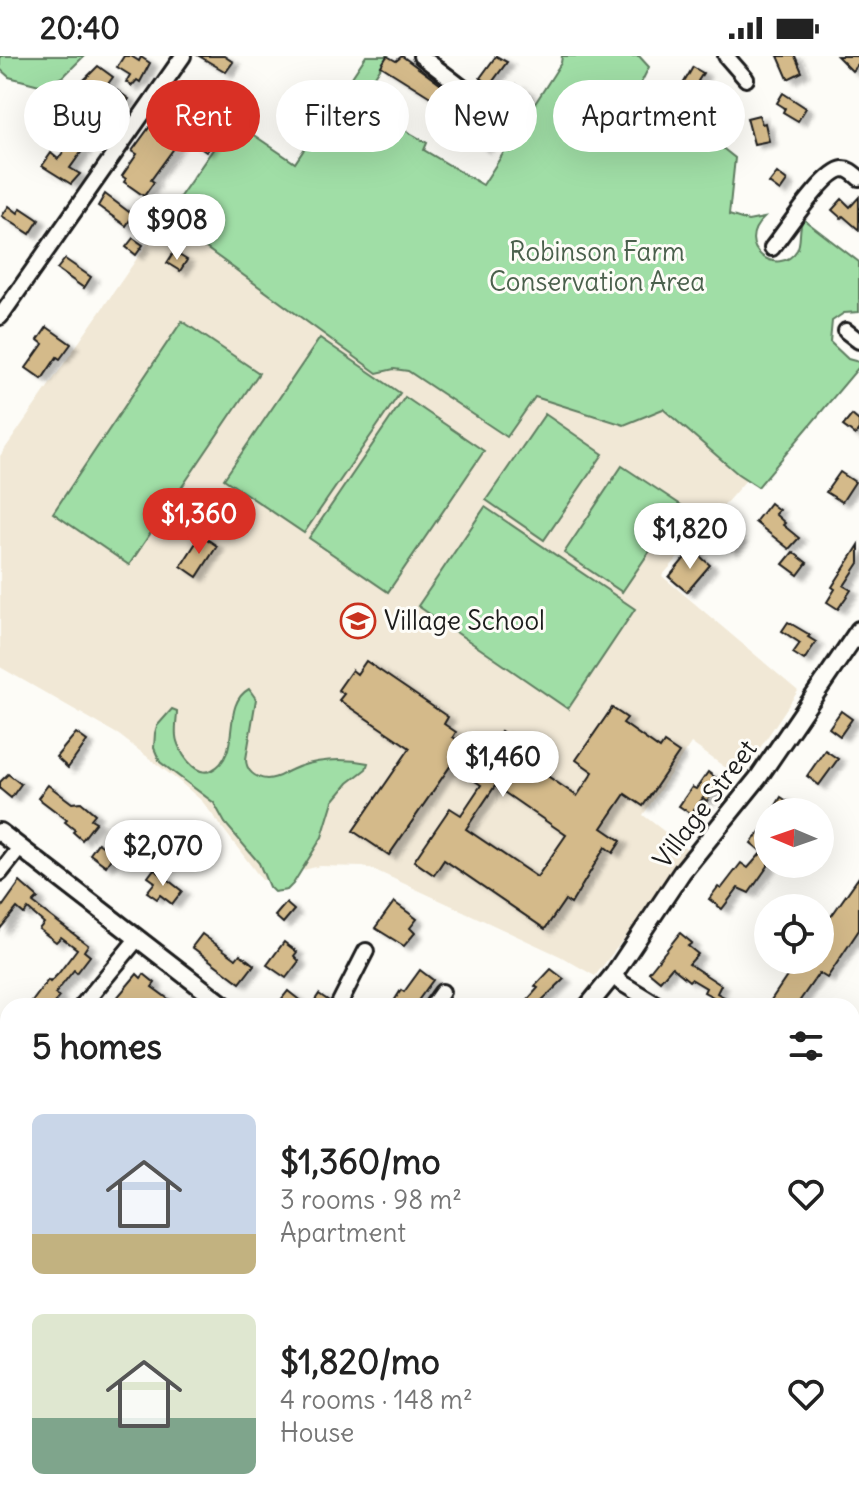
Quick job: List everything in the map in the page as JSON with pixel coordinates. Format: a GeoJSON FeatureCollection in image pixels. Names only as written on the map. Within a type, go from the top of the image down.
{"type":"FeatureCollection","features":[{"type":"Feature","properties":{"kind":"main road","name":"Village Street"},"geometry":{"type":"LineString","coordinates":[[594,998],[682,872],[758,778],[859,630]]}},
{"type":"Feature","properties":{"kind":"main road"},"geometry":{"type":"LineString","coordinates":[[0,832],[214,998]]}},
{"type":"Feature","properties":{"kind":"street"},"geometry":{"type":"LineString","coordinates":[[0,317],[183,56]]}},
{"type":"Feature","properties":{"kind":"street"},"geometry":{"type":"LineString","coordinates":[[421,56],[452,80]]}},
{"type":"Feature","properties":{"kind":"street"},"geometry":{"type":"LineString","coordinates":[[726,56],[746,79]]}},
{"type":"Feature","properties":{"kind":"street"},"geometry":{"type":"LineString","coordinates":[[772,248],[824,181],[842,169],[859,178]]}},
{"type":"Feature","properties":{"kind":"street"},"geometry":{"type":"LineString","coordinates":[[846,331],[859,341]]}},
{"type":"Feature","properties":{"kind":"street"},"geometry":{"type":"LineString","coordinates":[[0,873],[19,849]]}},
{"type":"Feature","properties":{"kind":"street"},"geometry":{"type":"LineString","coordinates":[[89,998],[137,939]]}},
{"type":"Feature","properties":{"kind":"street"},"geometry":{"type":"LineString","coordinates":[[342,998],[366,951]]}},
{"type":"Feature","properties":{"kind":"street"},"geometry":{"type":"LineString","coordinates":[[614,974],[620,982],[646,998]]}},
{"type":"Feature","properties":{"kind":"street"},"geometry":{"type":"LineString","coordinates":[[438,998],[442,992]]}},
{"type":"Feature","properties":{"kind":"shaded area","name":"Village School"},"geometry":{"type":"Polygon","coordinates":[[[165,218],[377,373],[394,369],[408,371],[506,437],[535,397],[624,425],[663,409],[747,479],[662,576],[798,691],[740,778],[691,743],[643,815],[691,852],[595,976],[560,956],[377,871],[363,867],[320,866],[262,880],[202,801],[180,782],[119,735],[0,667],[0,456],[165,218]]]}},
{"type":"Feature","properties":{"kind":"green space"},"geometry":{"type":"Polygon","coordinates":[[[0,56],[84,56],[56,80],[24,81],[9,77],[0,69],[0,56]]]}},
{"type":"Feature","properties":{"kind":"green space","name":"Robinson Farm Conservation Area"},"geometry":{"type":"Polygon","coordinates":[[[366,56],[388,56],[373,80],[350,80],[366,56]]]}},
{"type":"Feature","properties":{"kind":"green space","name":"Robinson Farm Conservation Area"},"geometry":{"type":"Polygon","coordinates":[[[562,56],[639,56],[649,67],[642,80],[553,80],[553,152],[727,152],[735,158],[729,215],[748,221],[764,218],[755,229],[753,239],[762,256],[780,261],[789,258],[797,250],[803,219],[859,262],[859,312],[844,313],[832,321],[830,342],[848,359],[859,362],[859,367],[758,487],[738,474],[663,409],[624,425],[535,397],[507,437],[408,371],[394,369],[377,373],[165,218],[211,152],[260,152],[260,139],[295,163],[302,152],[409,152],[409,133],[425,142],[425,152],[483,185],[504,152],[537,152],[537,101],[561,63],[562,56]]]}},
{"type":"Feature","properties":{"kind":"green space"},"geometry":{"type":"Polygon","coordinates":[[[182,321],[259,373],[129,565],[53,513],[182,321]]]}},
{"type":"Feature","properties":{"kind":"green space"},"geometry":{"type":"Polygon","coordinates":[[[320,338],[400,393],[304,533],[224,479],[320,338]]]}},
{"type":"Feature","properties":{"kind":"green space"},"geometry":{"type":"Polygon","coordinates":[[[405,397],[484,451],[388,592],[309,538],[405,397]]]}},
{"type":"Feature","properties":{"kind":"green space"},"geometry":{"type":"Polygon","coordinates":[[[545,414],[603,454],[544,540],[486,500],[545,414]]]}},
{"type":"Feature","properties":{"kind":"green space"},"geometry":{"type":"Polygon","coordinates":[[[622,466],[681,505],[622,592],[564,553],[622,466]]]}},
{"type":"Feature","properties":{"kind":"green space"},"geometry":{"type":"Polygon","coordinates":[[[485,507],[635,609],[568,709],[418,606],[485,507]]]}},
{"type":"Feature","properties":{"kind":"green space"},"geometry":{"type":"Polygon","coordinates":[[[249,689],[256,699],[246,759],[249,770],[255,775],[274,778],[300,766],[329,760],[368,763],[366,769],[348,783],[333,801],[322,837],[287,890],[274,892],[269,887],[259,863],[225,823],[214,803],[160,762],[154,748],[157,726],[172,709],[177,711],[176,736],[183,755],[193,767],[206,772],[212,770],[227,753],[235,706],[240,696],[249,689]]]}},
{"type":"Feature","properties":{"kind":"building"},"geometry":{"type":"Polygon","coordinates":[[[124,56],[139,61],[141,57],[150,63],[140,82],[137,80],[132,86],[127,80],[130,75],[117,67],[124,56]]]}},
{"type":"Feature","properties":{"kind":"building"},"geometry":{"type":"Polygon","coordinates":[[[199,56],[224,56],[233,62],[226,72],[199,56]]]}},
{"type":"Feature","properties":{"kind":"building"},"geometry":{"type":"Polygon","coordinates":[[[387,56],[396,61],[402,56],[434,80],[425,80],[425,94],[409,84],[409,80],[403,80],[381,66],[387,56]]]}},
{"type":"Feature","properties":{"kind":"building"},"geometry":{"type":"Polygon","coordinates":[[[496,56],[507,62],[494,80],[480,78],[496,56]]]}},
{"type":"Feature","properties":{"kind":"building"},"geometry":{"type":"Polygon","coordinates":[[[778,56],[795,56],[802,72],[788,79],[778,56]]]}},
{"type":"Feature","properties":{"kind":"building"},"geometry":{"type":"Polygon","coordinates":[[[837,56],[859,56],[859,63],[852,71],[837,56]]]}},
{"type":"Feature","properties":{"kind":"building"},"geometry":{"type":"Polygon","coordinates":[[[98,66],[113,77],[111,80],[84,80],[98,66]]]}},
{"type":"Feature","properties":{"kind":"building"},"geometry":{"type":"Polygon","coordinates":[[[693,67],[703,73],[699,80],[685,80],[693,67]]]}},
{"type":"Feature","properties":{"kind":"building"},"geometry":{"type":"Polygon","coordinates":[[[783,93],[806,108],[798,121],[783,112],[785,108],[777,103],[783,93]]]}},
{"type":"Feature","properties":{"kind":"building"},"geometry":{"type":"Polygon","coordinates":[[[759,115],[762,124],[765,123],[769,141],[754,144],[747,118],[759,115]]]}},
{"type":"Feature","properties":{"kind":"building"},"geometry":{"type":"Polygon","coordinates":[[[146,132],[146,152],[171,152],[151,180],[154,182],[144,196],[124,182],[126,179],[122,176],[137,154],[132,151],[146,132]]]}},
{"type":"Feature","properties":{"kind":"building"},"geometry":{"type":"Polygon","coordinates":[[[63,152],[81,152],[70,168],[80,174],[71,184],[42,166],[51,153],[58,159],[63,152]]]}},
{"type":"Feature","properties":{"kind":"building"},"geometry":{"type":"Polygon","coordinates":[[[777,173],[787,181],[780,191],[769,183],[777,173]]]}},
{"type":"Feature","properties":{"kind":"building"},"geometry":{"type":"Polygon","coordinates":[[[105,194],[133,215],[126,226],[98,206],[105,194]]]}},
{"type":"Feature","properties":{"kind":"building"},"geometry":{"type":"Polygon","coordinates":[[[859,197],[859,230],[832,210],[842,199],[850,207],[859,197]]]}},
{"type":"Feature","properties":{"kind":"building"},"geometry":{"type":"Polygon","coordinates":[[[9,206],[18,213],[21,208],[39,220],[30,234],[2,216],[9,206]]]}},
{"type":"Feature","properties":{"kind":"building"},"geometry":{"type":"Polygon","coordinates":[[[133,238],[143,245],[136,255],[126,247],[133,238]]]}},
{"type":"Feature","properties":{"kind":"building"},"geometry":{"type":"Polygon","coordinates":[[[174,252],[187,260],[180,271],[167,263],[174,252]]]}},
{"type":"Feature","properties":{"kind":"building"},"geometry":{"type":"Polygon","coordinates":[[[65,259],[91,277],[84,288],[57,269],[65,259]]]}},
{"type":"Feature","properties":{"kind":"building"},"geometry":{"type":"Polygon","coordinates":[[[47,327],[71,344],[60,359],[57,357],[42,379],[26,368],[43,344],[38,340],[47,327]]]}},
{"type":"Feature","properties":{"kind":"building"},"geometry":{"type":"Polygon","coordinates":[[[852,415],[859,421],[859,430],[855,435],[843,426],[852,415]]]}},
{"type":"Feature","properties":{"kind":"building"},"geometry":{"type":"Polygon","coordinates":[[[840,472],[855,482],[842,502],[826,492],[840,472]]]}},
{"type":"Feature","properties":{"kind":"building"},"geometry":{"type":"Polygon","coordinates":[[[770,503],[779,510],[775,514],[785,523],[783,525],[799,538],[789,549],[755,522],[770,503]]]}},
{"type":"Feature","properties":{"kind":"building"},"geometry":{"type":"Polygon","coordinates":[[[732,532],[740,540],[731,550],[723,542],[732,532]]]}},
{"type":"Feature","properties":{"kind":"building"},"geometry":{"type":"Polygon","coordinates":[[[201,535],[217,546],[197,577],[181,566],[201,535]]]}},
{"type":"Feature","properties":{"kind":"building"},"geometry":{"type":"Polygon","coordinates":[[[859,545],[859,563],[844,586],[851,590],[838,609],[827,602],[835,589],[832,587],[859,545]]]}},
{"type":"Feature","properties":{"kind":"building"},"geometry":{"type":"Polygon","coordinates":[[[692,549],[710,565],[687,592],[669,577],[692,549]]]}},
{"type":"Feature","properties":{"kind":"building"},"geometry":{"type":"Polygon","coordinates":[[[793,552],[807,563],[798,575],[783,564],[793,552]]]}},
{"type":"Feature","properties":{"kind":"building"},"geometry":{"type":"Polygon","coordinates":[[[788,622],[816,642],[804,660],[793,653],[800,643],[782,631],[788,622]]]}},
{"type":"Feature","properties":{"kind":"building"},"geometry":{"type":"Polygon","coordinates":[[[366,661],[448,717],[444,724],[456,732],[453,737],[469,749],[477,738],[491,747],[501,731],[536,755],[530,764],[577,796],[593,772],[576,760],[612,708],[627,718],[623,723],[660,749],[664,743],[679,753],[643,806],[625,794],[602,828],[621,841],[613,853],[605,847],[571,904],[565,900],[545,929],[444,860],[434,875],[414,861],[450,808],[461,815],[481,785],[451,765],[389,855],[353,831],[410,748],[339,700],[344,694],[338,690],[352,670],[357,674],[366,661]],[[495,786],[466,829],[537,877],[566,835],[495,786]]]}},
{"type":"Feature","properties":{"kind":"building"},"geometry":{"type":"Polygon","coordinates":[[[841,711],[852,719],[840,736],[829,728],[841,711]]]}},
{"type":"Feature","properties":{"kind":"building"},"geometry":{"type":"Polygon","coordinates":[[[76,733],[87,741],[68,768],[56,757],[76,733]]]}},
{"type":"Feature","properties":{"kind":"building"},"geometry":{"type":"Polygon","coordinates":[[[825,750],[838,759],[819,785],[807,776],[825,750]]]}},
{"type":"Feature","properties":{"kind":"building"},"geometry":{"type":"Polygon","coordinates":[[[708,772],[720,781],[707,801],[703,798],[691,814],[679,806],[692,787],[696,789],[708,772]]]}},
{"type":"Feature","properties":{"kind":"building"},"geometry":{"type":"Polygon","coordinates":[[[8,774],[21,784],[11,798],[0,789],[0,782],[8,774]]]}},
{"type":"Feature","properties":{"kind":"building"},"geometry":{"type":"Polygon","coordinates":[[[48,785],[72,803],[81,802],[95,814],[91,819],[96,822],[82,840],[65,822],[67,820],[38,798],[48,785]]]}},
{"type":"Feature","properties":{"kind":"building"},"geometry":{"type":"Polygon","coordinates":[[[98,843],[114,854],[106,866],[90,854],[98,843]]]}},
{"type":"Feature","properties":{"kind":"building"},"geometry":{"type":"Polygon","coordinates":[[[754,861],[754,878],[760,878],[749,893],[738,888],[722,909],[709,899],[741,863],[748,868],[754,861]]]}},
{"type":"Feature","properties":{"kind":"building"},"geometry":{"type":"Polygon","coordinates":[[[154,869],[182,891],[172,904],[160,895],[157,899],[147,892],[155,882],[148,877],[154,869]]]}},
{"type":"Feature","properties":{"kind":"building"},"geometry":{"type":"Polygon","coordinates":[[[859,877],[859,930],[834,968],[834,912],[859,877]]]}},
{"type":"Feature","properties":{"kind":"building"},"geometry":{"type":"Polygon","coordinates":[[[20,882],[38,898],[33,903],[88,945],[84,951],[90,956],[55,994],[58,998],[35,998],[77,949],[61,937],[56,942],[39,929],[44,923],[28,909],[24,914],[17,908],[0,929],[0,910],[20,882]]]}},
{"type":"Feature","properties":{"kind":"building"},"geometry":{"type":"Polygon","coordinates":[[[394,902],[417,919],[410,928],[415,933],[404,946],[375,928],[394,902]]]}},
{"type":"Feature","properties":{"kind":"building"},"geometry":{"type":"Polygon","coordinates":[[[286,903],[294,910],[283,923],[275,916],[286,903]]]}},
{"type":"Feature","properties":{"kind":"building"},"geometry":{"type":"Polygon","coordinates":[[[680,933],[692,943],[688,946],[698,954],[689,964],[721,985],[717,993],[726,998],[712,998],[704,992],[706,988],[691,979],[689,981],[672,967],[660,981],[649,972],[680,933]]]}},
{"type":"Feature","properties":{"kind":"building"},"geometry":{"type":"Polygon","coordinates":[[[202,934],[236,959],[240,954],[254,965],[240,983],[192,947],[202,934]]]}},
{"type":"Feature","properties":{"kind":"building"},"geometry":{"type":"Polygon","coordinates":[[[284,942],[297,952],[294,956],[299,961],[286,978],[267,965],[284,942]]]}},
{"type":"Feature","properties":{"kind":"building"},"geometry":{"type":"Polygon","coordinates":[[[551,969],[564,979],[544,998],[529,998],[538,988],[535,986],[551,969]]]}},
{"type":"Feature","properties":{"kind":"building"},"geometry":{"type":"Polygon","coordinates":[[[420,970],[433,980],[420,998],[396,998],[401,990],[404,992],[420,970]]]}},
{"type":"Feature","properties":{"kind":"building"},"geometry":{"type":"Polygon","coordinates":[[[137,974],[141,978],[144,974],[155,983],[152,987],[167,998],[117,998],[137,974]]]}},
{"type":"Feature","properties":{"kind":"building"},"geometry":{"type":"Polygon","coordinates":[[[789,974],[818,974],[802,998],[772,998],[789,974]]]}},
{"type":"Feature","properties":{"kind":"building"},"geometry":{"type":"Polygon","coordinates":[[[288,991],[297,998],[282,998],[288,991]]]}},
{"type":"Feature","properties":{"kind":"place","name":"Village School"},"geometry":{"type":"Point","coordinates":[358,621]}}]}
